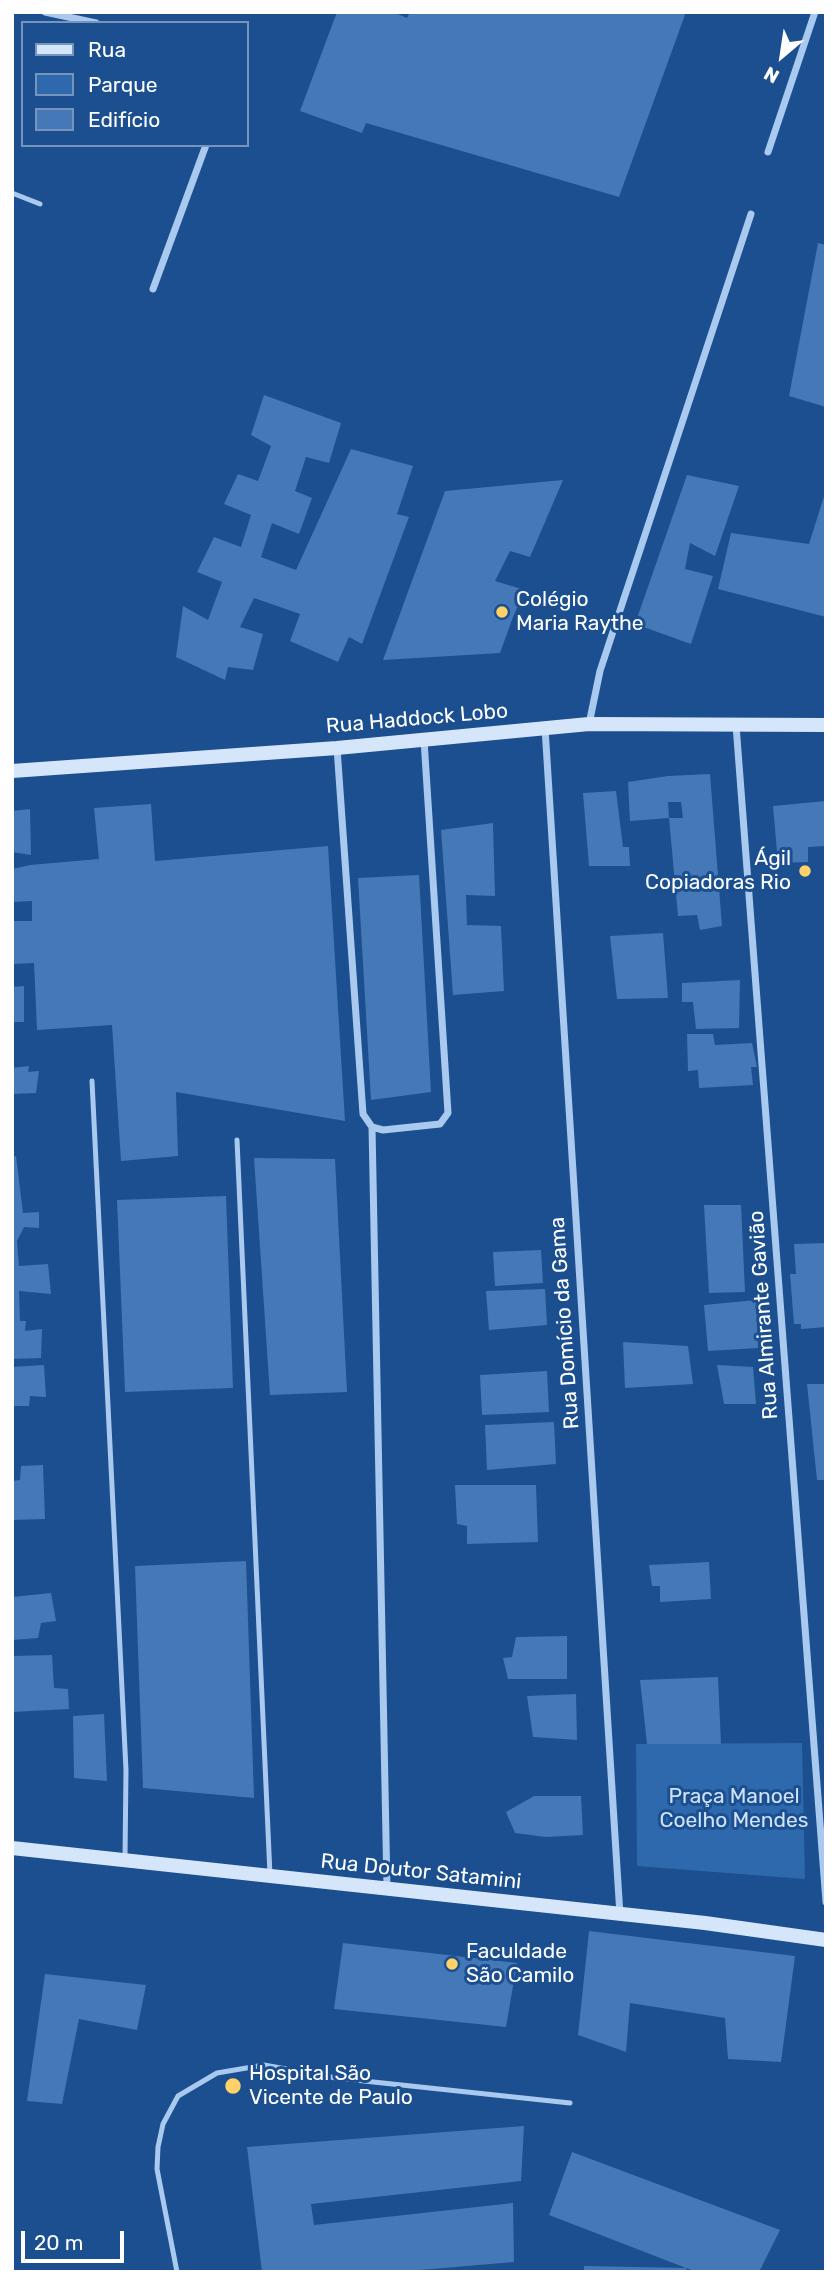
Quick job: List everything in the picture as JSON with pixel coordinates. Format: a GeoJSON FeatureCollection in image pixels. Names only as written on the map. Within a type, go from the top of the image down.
{"type":"FeatureCollection","features":[{"type":"Feature","properties":{"kind":"main road","name":"Rua Haddock Lobo"},"geometry":{"type":"LineString","coordinates":[[12,771],[337,748],[589,724],[826,725]]}},
{"type":"Feature","properties":{"kind":"main road","name":"Rua Doutor Satamini"},"geometry":{"type":"LineString","coordinates":[[12,1848],[705,1923],[826,1940]]}},
{"type":"Feature","properties":{"kind":"street"},"geometry":{"type":"LineString","coordinates":[[45,12],[87,21]]}},
{"type":"Feature","properties":{"kind":"street"},"geometry":{"type":"LineString","coordinates":[[768,152],[815,12]]}},
{"type":"Feature","properties":{"kind":"street"},"geometry":{"type":"LineString","coordinates":[[153,289],[205,147]]}},
{"type":"Feature","properties":{"kind":"street"},"geometry":{"type":"LineString","coordinates":[[589,724],[600,671],[751,214]]}},
{"type":"Feature","properties":{"kind":"street","name":"Rua Almirante Gavião"},"geometry":{"type":"LineString","coordinates":[[736,724],[826,1902]]}},
{"type":"Feature","properties":{"kind":"street","name":"Rua Domício da Gama"},"geometry":{"type":"LineString","coordinates":[[545,728],[620,1915]]}},
{"type":"Feature","properties":{"kind":"street"},"geometry":{"type":"LineString","coordinates":[[372,1127],[383,1130],[440,1124],[448,1113],[424,739]]}},
{"type":"Feature","properties":{"kind":"street"},"geometry":{"type":"LineString","coordinates":[[337,748],[363,1114],[372,1127],[387,1889]]}},
{"type":"Feature","properties":{"kind":"lane"},"geometry":{"type":"LineString","coordinates":[[12,193],[40,204]]}},
{"type":"Feature","properties":{"kind":"lane"},"geometry":{"type":"LineString","coordinates":[[92,1081],[126,1770],[125,1860]]}},
{"type":"Feature","properties":{"kind":"lane"},"geometry":{"type":"LineString","coordinates":[[237,1140],[270,1876]]}},
{"type":"Feature","properties":{"kind":"lane"},"geometry":{"type":"LineString","coordinates":[[177,2272],[157,2169],[160,2136],[163,2124],[178,2096],[217,2073],[264,2066],[336,2078],[570,2103]]}},
{"type":"Feature","properties":{"kind":"green space","name":"Praça Manoel Coelho Mendes"},"geometry":{"type":"Polygon","coordinates":[[[802,1743],[805,1879],[637,1866],[636,1744],[802,1743]]]}},
{"type":"Feature","properties":{"kind":"building"},"geometry":{"type":"Polygon","coordinates":[[[337,12],[393,12],[407,18],[410,12],[686,12],[619,197],[366,123],[362,133],[300,111],[337,12]]]}},
{"type":"Feature","properties":{"kind":"building"},"geometry":{"type":"Polygon","coordinates":[[[818,243],[826,245],[826,407],[789,396],[818,243]]]}},
{"type":"Feature","properties":{"kind":"building"},"geometry":{"type":"Polygon","coordinates":[[[264,395],[341,423],[329,463],[306,457],[295,491],[312,498],[299,534],[272,523],[261,557],[296,570],[351,449],[413,466],[397,514],[409,517],[362,644],[349,637],[338,662],[290,641],[300,614],[254,598],[240,627],[263,634],[253,670],[228,667],[225,680],[176,657],[183,606],[208,620],[222,582],[197,572],[214,537],[241,547],[251,515],[224,504],[238,474],[258,481],[271,446],[251,435],[264,395]]]}},
{"type":"Feature","properties":{"kind":"building"},"geometry":{"type":"Polygon","coordinates":[[[687,475],[739,486],[715,556],[690,543],[685,569],[713,576],[691,644],[635,624],[687,475]]]}},
{"type":"Feature","properties":{"kind":"building"},"geometry":{"type":"Polygon","coordinates":[[[563,480],[530,557],[510,551],[495,581],[525,590],[500,653],[383,660],[445,491],[563,480]]]}},
{"type":"Feature","properties":{"kind":"building"},"geometry":{"type":"Polygon","coordinates":[[[826,490],[826,617],[718,589],[731,533],[809,544],[826,490]]]}},
{"type":"Feature","properties":{"kind":"building"},"geometry":{"type":"Polygon","coordinates":[[[710,774],[722,926],[700,930],[697,915],[678,916],[669,818],[630,821],[628,782],[710,774]],[[668,802],[669,818],[683,818],[681,802],[668,802]]]}},
{"type":"Feature","properties":{"kind":"building"},"geometry":{"type":"Polygon","coordinates":[[[616,791],[623,847],[629,847],[630,866],[589,866],[583,793],[616,791]]]}},
{"type":"Feature","properties":{"kind":"building"},"geometry":{"type":"Polygon","coordinates":[[[826,801],[826,846],[808,847],[808,862],[778,863],[773,806],[826,801]]]}},
{"type":"Feature","properties":{"kind":"building"},"geometry":{"type":"Polygon","coordinates":[[[151,804],[155,861],[328,846],[345,1121],[176,1092],[178,1156],[121,1161],[112,1025],[37,1030],[34,963],[12,964],[12,921],[32,921],[32,901],[12,902],[12,869],[99,859],[94,808],[151,804]]]}},
{"type":"Feature","properties":{"kind":"building"},"geometry":{"type":"Polygon","coordinates":[[[30,809],[31,855],[12,852],[12,811],[30,809]]]}},
{"type":"Feature","properties":{"kind":"building"},"geometry":{"type":"Polygon","coordinates":[[[493,823],[495,896],[466,895],[467,925],[501,926],[504,991],[453,995],[441,830],[493,823]]]}},
{"type":"Feature","properties":{"kind":"building"},"geometry":{"type":"Polygon","coordinates":[[[419,875],[431,1092],[371,1100],[358,878],[419,875]]]}},
{"type":"Feature","properties":{"kind":"building"},"geometry":{"type":"Polygon","coordinates":[[[663,933],[668,998],[617,999],[610,936],[663,933]]]}},
{"type":"Feature","properties":{"kind":"building"},"geometry":{"type":"Polygon","coordinates":[[[740,980],[739,1028],[696,1029],[693,1002],[682,1002],[682,983],[740,980]]]}},
{"type":"Feature","properties":{"kind":"building"},"geometry":{"type":"Polygon","coordinates":[[[24,986],[24,1022],[12,1022],[12,987],[24,986]]]}},
{"type":"Feature","properties":{"kind":"building"},"geometry":{"type":"Polygon","coordinates":[[[687,1034],[713,1034],[715,1045],[752,1043],[757,1067],[751,1067],[753,1085],[699,1088],[698,1070],[688,1071],[687,1034]]]}},
{"type":"Feature","properties":{"kind":"building"},"geometry":{"type":"Polygon","coordinates":[[[29,1066],[28,1072],[39,1071],[36,1093],[12,1094],[12,1068],[29,1066]]]}},
{"type":"Feature","properties":{"kind":"building"},"geometry":{"type":"Polygon","coordinates":[[[16,1156],[23,1213],[39,1212],[39,1228],[24,1227],[17,1241],[19,1266],[48,1264],[51,1294],[19,1291],[20,1321],[26,1321],[25,1331],[42,1329],[41,1358],[12,1359],[12,1157],[16,1156]]]}},
{"type":"Feature","properties":{"kind":"building"},"geometry":{"type":"Polygon","coordinates":[[[254,1158],[335,1159],[347,1392],[270,1395],[254,1158]]]}},
{"type":"Feature","properties":{"kind":"building"},"geometry":{"type":"Polygon","coordinates":[[[226,1196],[233,1388],[125,1392],[117,1200],[226,1196]]]}},
{"type":"Feature","properties":{"kind":"building"},"geometry":{"type":"Polygon","coordinates":[[[704,1205],[741,1205],[745,1292],[709,1293],[704,1205]]]}},
{"type":"Feature","properties":{"kind":"building"},"geometry":{"type":"Polygon","coordinates":[[[826,1243],[826,1327],[801,1329],[801,1324],[794,1324],[790,1274],[796,1274],[794,1244],[826,1243]]]}},
{"type":"Feature","properties":{"kind":"building"},"geometry":{"type":"Polygon","coordinates":[[[541,1250],[543,1283],[495,1286],[493,1252],[541,1250]]]}},
{"type":"Feature","properties":{"kind":"building"},"geometry":{"type":"Polygon","coordinates":[[[545,1289],[547,1325],[489,1330],[486,1291],[545,1289]]]}},
{"type":"Feature","properties":{"kind":"building"},"geometry":{"type":"Polygon","coordinates":[[[756,1300],[758,1348],[708,1351],[704,1305],[756,1300]]]}},
{"type":"Feature","properties":{"kind":"building"},"geometry":{"type":"Polygon","coordinates":[[[623,1342],[688,1346],[693,1384],[625,1388],[623,1342]]]}},
{"type":"Feature","properties":{"kind":"building"},"geometry":{"type":"Polygon","coordinates":[[[44,1365],[46,1397],[30,1396],[29,1406],[12,1406],[12,1367],[44,1365]]]}},
{"type":"Feature","properties":{"kind":"building"},"geometry":{"type":"Polygon","coordinates":[[[717,1365],[753,1367],[756,1404],[724,1404],[717,1365]]]}},
{"type":"Feature","properties":{"kind":"building"},"geometry":{"type":"Polygon","coordinates":[[[547,1371],[549,1412],[482,1415],[480,1375],[547,1371]]]}},
{"type":"Feature","properties":{"kind":"building"},"geometry":{"type":"Polygon","coordinates":[[[807,1384],[826,1384],[826,1480],[817,1480],[807,1384]]]}},
{"type":"Feature","properties":{"kind":"building"},"geometry":{"type":"Polygon","coordinates":[[[554,1422],[556,1464],[487,1470],[485,1425],[554,1422]]]}},
{"type":"Feature","properties":{"kind":"building"},"geometry":{"type":"Polygon","coordinates":[[[43,1465],[45,1519],[12,1520],[12,1481],[20,1480],[21,1466],[43,1465]]]}},
{"type":"Feature","properties":{"kind":"building"},"geometry":{"type":"Polygon","coordinates":[[[455,1485],[536,1485],[538,1542],[467,1544],[467,1526],[457,1524],[455,1485]]]}},
{"type":"Feature","properties":{"kind":"building"},"geometry":{"type":"Polygon","coordinates":[[[246,1561],[254,1798],[143,1788],[135,1566],[246,1561]]]}},
{"type":"Feature","properties":{"kind":"building"},"geometry":{"type":"Polygon","coordinates":[[[709,1562],[711,1599],[660,1602],[660,1586],[652,1586],[649,1565],[709,1562]]]}},
{"type":"Feature","properties":{"kind":"building"},"geometry":{"type":"Polygon","coordinates":[[[51,1593],[56,1621],[41,1623],[38,1638],[12,1640],[12,1597],[51,1593]]]}},
{"type":"Feature","properties":{"kind":"building"},"geometry":{"type":"Polygon","coordinates":[[[567,1636],[567,1679],[508,1679],[503,1658],[512,1657],[516,1637],[567,1636]]]}},
{"type":"Feature","properties":{"kind":"building"},"geometry":{"type":"Polygon","coordinates":[[[52,1655],[54,1688],[68,1689],[69,1709],[12,1712],[12,1656],[52,1655]]]}},
{"type":"Feature","properties":{"kind":"building"},"geometry":{"type":"Polygon","coordinates":[[[718,1677],[721,1744],[647,1744],[640,1680],[718,1677]]]}},
{"type":"Feature","properties":{"kind":"building"},"geometry":{"type":"Polygon","coordinates":[[[576,1694],[577,1740],[533,1737],[527,1696],[576,1694]]]}},
{"type":"Feature","properties":{"kind":"building"},"geometry":{"type":"Polygon","coordinates":[[[104,1714],[107,1781],[74,1778],[73,1716],[104,1714]]]}},
{"type":"Feature","properties":{"kind":"building"},"geometry":{"type":"Polygon","coordinates":[[[534,1796],[581,1796],[583,1835],[546,1837],[515,1833],[506,1812],[534,1796]]]}},
{"type":"Feature","properties":{"kind":"building"},"geometry":{"type":"Polygon","coordinates":[[[589,1931],[795,1956],[781,2062],[728,2059],[725,2018],[630,2003],[626,2052],[578,2035],[589,1931]]]}},
{"type":"Feature","properties":{"kind":"building"},"geometry":{"type":"Polygon","coordinates":[[[343,1943],[517,1963],[506,2027],[334,2009],[343,1943]]]}},
{"type":"Feature","properties":{"kind":"building"},"geometry":{"type":"Polygon","coordinates":[[[45,1974],[146,1985],[137,2030],[79,2019],[62,2104],[27,2101],[45,1974]]]}},
{"type":"Feature","properties":{"kind":"building"},"geometry":{"type":"Polygon","coordinates":[[[524,2126],[521,2181],[311,2204],[314,2225],[513,2203],[514,2262],[396,2272],[262,2272],[247,2147],[524,2126]]]}},
{"type":"Feature","properties":{"kind":"building"},"geometry":{"type":"Polygon","coordinates":[[[572,2152],[780,2230],[759,2272],[697,2272],[549,2215],[572,2152]]]}},
{"type":"Feature","properties":{"kind":"building"},"geometry":{"type":"Polygon","coordinates":[[[584,2266],[686,2268],[687,2272],[584,2272],[584,2266]]]}},
{"type":"Feature","properties":{"kind":"place","name":"Colégio Maria Raythe"},"geometry":{"type":"Point","coordinates":[502,612]}},
{"type":"Feature","properties":{"kind":"place","name":"Ágil Copiadoras Rio"},"geometry":{"type":"Point","coordinates":[805,871]}},
{"type":"Feature","properties":{"kind":"place","name":"Faculdade São Camilo"},"geometry":{"type":"Point","coordinates":[452,1964]}},
{"type":"Feature","properties":{"kind":"place","name":"Hospital São Vicente de Paulo"},"geometry":{"type":"Point","coordinates":[233,2086]}}]}
